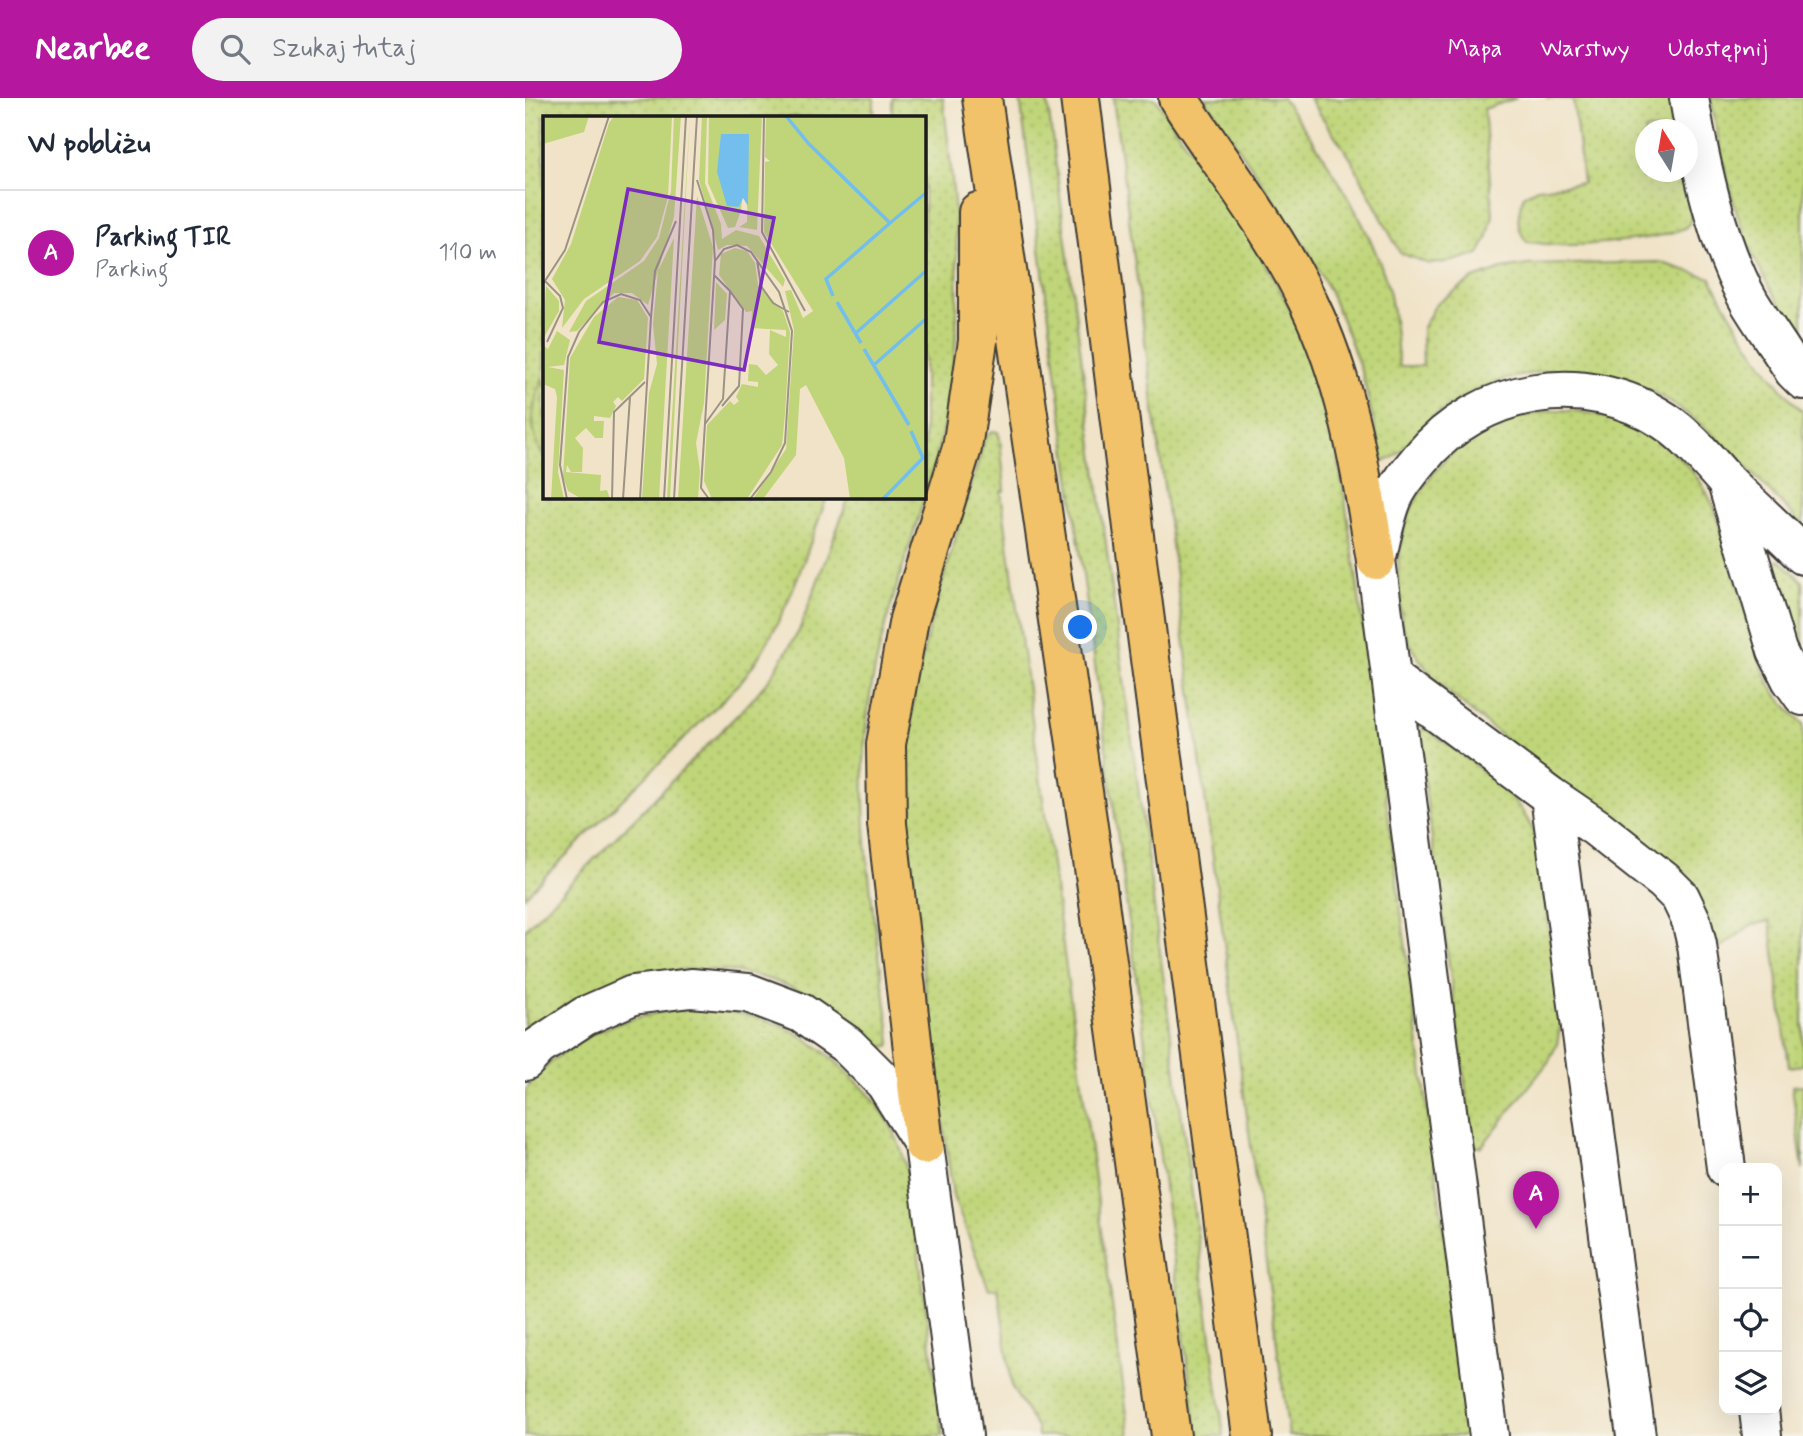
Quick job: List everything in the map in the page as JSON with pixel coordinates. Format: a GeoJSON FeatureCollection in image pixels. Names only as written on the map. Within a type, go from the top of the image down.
{"type":"FeatureCollection","features":[{"type":"Feature","properties":{"kind":"highway"},"geometry":{"type":"LineString","coordinates":[[924,1145],[887,824],[886,744],[909,619],[962,448],[978,341],[979,254],[973,98]]}},
{"type":"Feature","properties":{"kind":"highway"},"geometry":{"type":"LineString","coordinates":[[982,98],[1095,881],[1171,1436]]}},
{"type":"Feature","properties":{"kind":"highway"},"geometry":{"type":"LineString","coordinates":[[1080,98],[1136,552],[1252,1436]]}},
{"type":"Feature","properties":{"kind":"highway"},"geometry":{"type":"LineString","coordinates":[[1178,98],[1266,227],[1310,304],[1336,370],[1357,445],[1375,560]]}},
{"type":"Feature","properties":{"kind":"lane"},"geometry":{"type":"LineString","coordinates":[[1689,98],[1698,150],[1723,242],[1749,302],[1794,371],[1803,380]]}},
{"type":"Feature","properties":{"kind":"lane"},"geometry":{"type":"LineString","coordinates":[[1489,1436],[1375,560],[1393,497],[1405,477],[1434,441],[1460,421],[1489,405],[1536,392],[1562,390],[1594,393],[1620,399],[1667,422],[1697,447],[1726,481],[1803,555]]}},
{"type":"Feature","properties":{"kind":"lane"},"geometry":{"type":"LineString","coordinates":[[1726,481],[1777,651],[1803,696]]}},
{"type":"Feature","properties":{"kind":"lane"},"geometry":{"type":"LineString","coordinates":[[1392,679],[1597,828],[1680,897],[1691,920],[1697,945],[1726,1163]]}},
{"type":"Feature","properties":{"kind":"lane"},"geometry":{"type":"LineString","coordinates":[[1550,796],[1636,1436]]}},
{"type":"Feature","properties":{"kind":"lane"},"geometry":{"type":"LineString","coordinates":[[525,1061],[538,1046],[585,1016],[633,995],[691,988],[748,993],[801,1013],[847,1045],[885,1083],[924,1145],[963,1436]]}},
{"type":"Feature","properties":{"kind":"lane"},"geometry":{"type":"LineString","coordinates":[[1760,1415],[1762,1436]]}},
{"type":"Feature","properties":{"kind":"green space"},"geometry":{"type":"Polygon","coordinates":[[[525,98],[874,98],[874,116],[543,116],[543,499],[826,499],[781,617],[740,683],[525,896],[525,98]]]}},
{"type":"Feature","properties":{"kind":"green space"},"geometry":{"type":"Polygon","coordinates":[[[892,98],[943,98],[952,176],[958,292],[953,370],[939,447],[926,492],[926,116],[892,116],[892,98]]]}},
{"type":"Feature","properties":{"kind":"green space"},"geometry":{"type":"Polygon","coordinates":[[[1020,98],[1047,98],[1224,1436],[1197,1436],[1020,98]]]}},
{"type":"Feature","properties":{"kind":"green space"},"geometry":{"type":"Polygon","coordinates":[[[1113,98],[1155,98],[1266,265],[1302,336],[1324,396],[1340,469],[1355,567],[1471,1436],[1289,1436],[1113,98]]]}},
{"type":"Feature","properties":{"kind":"green space"},"geometry":{"type":"Polygon","coordinates":[[[1205,98],[1282,98],[1297,118],[1344,190],[1371,242],[1389,291],[1399,366],[1423,366],[1422,329],[1436,304],[1473,279],[1502,269],[1527,265],[1659,262],[1711,278],[1752,349],[1803,412],[1803,526],[1749,469],[1691,417],[1660,396],[1626,380],[1589,372],[1539,372],[1493,383],[1441,411],[1400,452],[1383,462],[1363,377],[1329,290],[1307,249],[1205,98]]]}},
{"type":"Feature","properties":{"kind":"green space"},"geometry":{"type":"Polygon","coordinates":[[[1309,98],[1517,98],[1484,109],[1493,215],[1487,239],[1479,254],[1429,264],[1400,253],[1351,159],[1309,98]]]}},
{"type":"Feature","properties":{"kind":"green space"},"geometry":{"type":"Polygon","coordinates":[[[1546,98],[1673,98],[1677,119],[1635,119],[1635,182],[1688,182],[1692,213],[1688,225],[1666,234],[1627,241],[1570,245],[1527,242],[1520,231],[1518,219],[1524,195],[1537,188],[1583,183],[1573,99],[1546,98]]]}},
{"type":"Feature","properties":{"kind":"green space"},"geometry":{"type":"Polygon","coordinates":[[[1711,98],[1803,98],[1803,341],[1764,277],[1745,236],[1729,185],[1711,98]]]}},
{"type":"Feature","properties":{"kind":"green space"},"geometry":{"type":"Polygon","coordinates":[[[543,378],[543,457],[533,427],[536,398],[543,378]]]}},
{"type":"Feature","properties":{"kind":"green space"},"geometry":{"type":"Polygon","coordinates":[[[1559,410],[1584,412],[1633,427],[1655,439],[1692,471],[1717,516],[1765,674],[1775,693],[1803,725],[1803,1065],[1789,1067],[1770,921],[1751,925],[1723,946],[1714,945],[1539,768],[1439,683],[1412,648],[1403,627],[1398,575],[1401,545],[1414,502],[1434,472],[1464,444],[1499,424],[1559,410]]]}},
{"type":"Feature","properties":{"kind":"green space"},"geometry":{"type":"Polygon","coordinates":[[[993,431],[998,432],[1000,439],[1005,490],[1001,492],[1130,1436],[1038,1436],[1037,1428],[1012,1388],[998,1288],[989,1289],[953,1196],[911,883],[908,744],[915,687],[930,624],[986,436],[993,431]]]}},
{"type":"Feature","properties":{"kind":"green space"},"geometry":{"type":"Polygon","coordinates":[[[848,499],[924,499],[883,634],[874,672],[864,751],[865,834],[891,1042],[889,1046],[880,1047],[840,1013],[787,986],[748,974],[709,970],[670,971],[632,978],[594,992],[559,1010],[525,1034],[525,929],[751,701],[771,677],[799,631],[848,499]]]}},
{"type":"Feature","properties":{"kind":"green space"},"geometry":{"type":"Polygon","coordinates":[[[1777,560],[1803,582],[1803,662],[1796,647],[1774,566],[1777,560]]]}},
{"type":"Feature","properties":{"kind":"green space"},"geometry":{"type":"Polygon","coordinates":[[[1422,729],[1427,729],[1491,777],[1506,791],[1529,823],[1537,841],[1561,1022],[1557,1044],[1549,1061],[1482,1146],[1476,1147],[1473,1143],[1418,735],[1422,729]]]}},
{"type":"Feature","properties":{"kind":"green space"},"geometry":{"type":"Polygon","coordinates":[[[682,1009],[753,1016],[792,1031],[830,1056],[873,1099],[888,1120],[899,1143],[911,1191],[943,1436],[525,1436],[525,1091],[557,1057],[595,1033],[636,1018],[682,1009]]]}},
{"type":"Feature","properties":{"kind":"green space"},"geometry":{"type":"Polygon","coordinates":[[[1803,1085],[1803,1170],[1792,1086],[1803,1085]]]}},
{"type":"Feature","properties":{"kind":"place","name":"Parking TIR"},"geometry":{"type":"Point","coordinates":[1536,1229]}}]}
